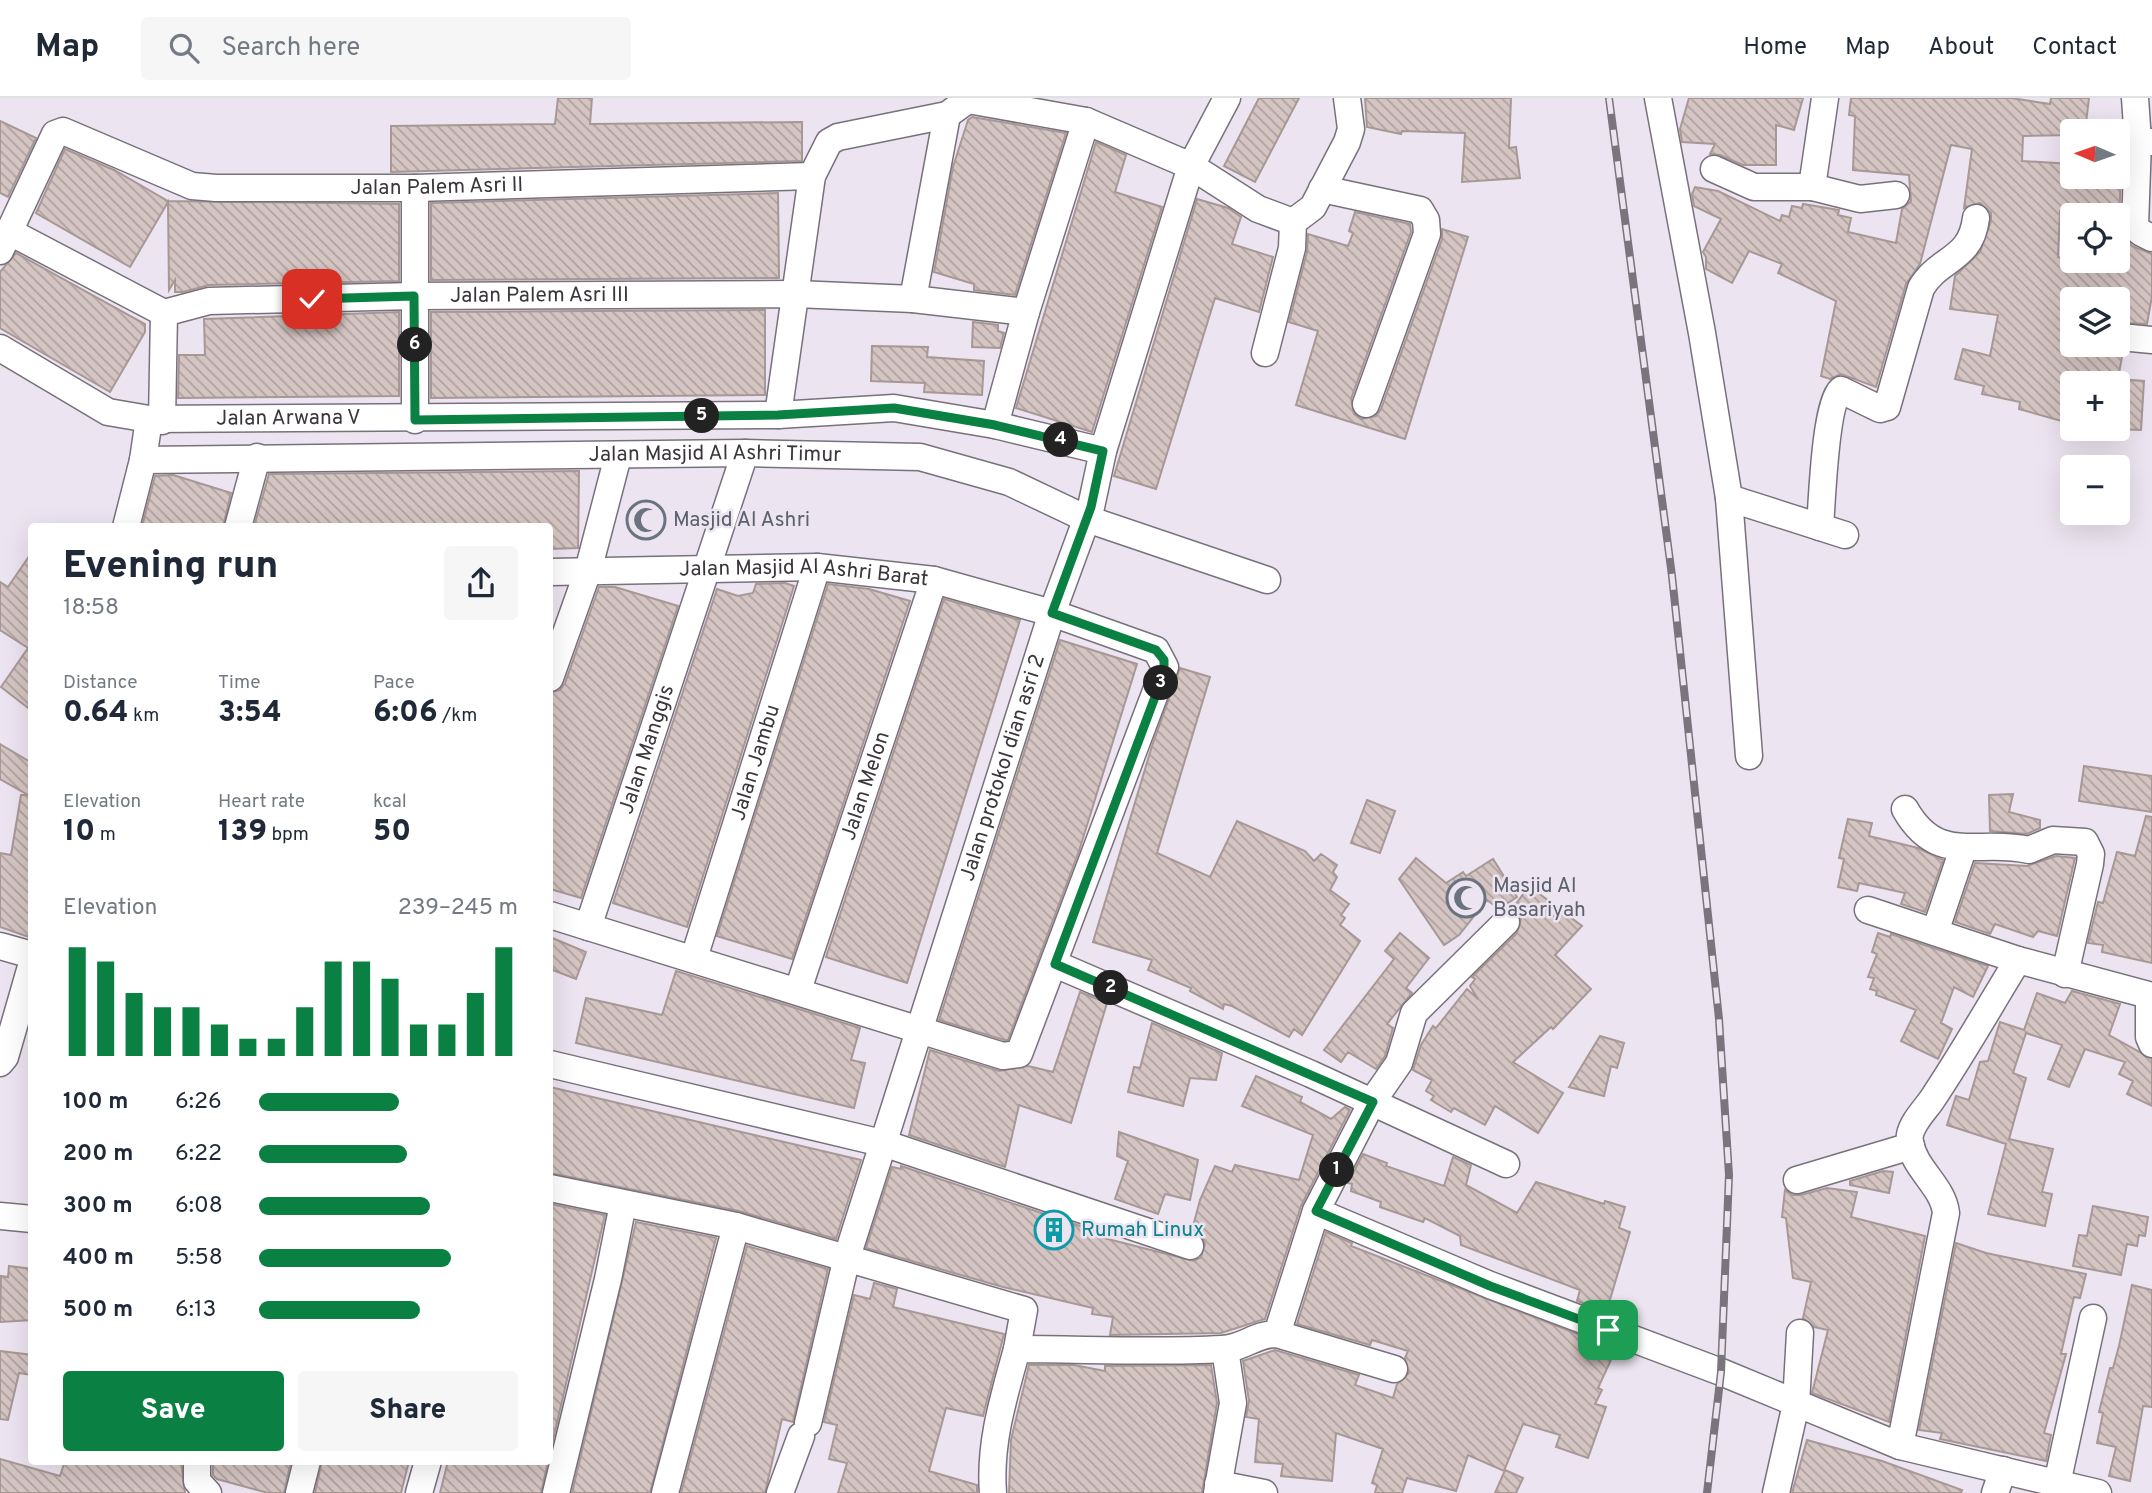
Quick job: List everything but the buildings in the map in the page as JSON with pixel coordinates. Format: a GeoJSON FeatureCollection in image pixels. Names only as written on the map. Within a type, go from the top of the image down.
{"type":"FeatureCollection","features":[{"type":"Feature","properties":{"kind":"street","name":"Jalan protokol dian asri 2"},"geometry":{"type":"LineString","coordinates":[[780,1493],[804,1429],[847,1257],[886,1144],[919,1030],[1052,613],[1089,513],[1100,463],[1191,166],[1227,98]]}},
{"type":"Feature","properties":{"kind":"street"},"geometry":{"type":"LineString","coordinates":[[1293,222],[1313,207],[1349,136],[1347,98]]}},
{"type":"Feature","properties":{"kind":"street"},"geometry":{"type":"LineString","coordinates":[[1658,98],[1702,333],[1729,498],[1749,756]]}},
{"type":"Feature","properties":{"kind":"street"},"geometry":{"type":"LineString","coordinates":[[1812,187],[1825,98]]}},
{"type":"Feature","properties":{"kind":"street"},"geometry":{"type":"LineString","coordinates":[[2135,98],[2145,141],[2135,226],[2152,238]]}},
{"type":"Feature","properties":{"kind":"street"},"geometry":{"type":"LineString","coordinates":[[778,415],[812,176],[829,142],[838,136],[947,115],[968,100],[1086,121],[1191,166],[1258,209],[1293,222]]}},
{"type":"Feature","properties":{"kind":"street"},"geometry":{"type":"LineString","coordinates":[[913,299],[947,115]]}},
{"type":"Feature","properties":{"kind":"street"},"geometry":{"type":"LineString","coordinates":[[995,425],[1026,313],[1086,121]]}},
{"type":"Feature","properties":{"kind":"street","name":"Jalan Palem Asri II"},"geometry":{"type":"LineString","coordinates":[[5,242],[55,134],[63,131],[74,133],[192,186],[415,188],[812,176]]}},
{"type":"Feature","properties":{"kind":"street"},"geometry":{"type":"LineString","coordinates":[[1714,169],[1754,187],[1812,187],[1860,199],[1896,195]]}},
{"type":"Feature","properties":{"kind":"street"},"geometry":{"type":"LineString","coordinates":[[415,188],[415,420]]}},
{"type":"Feature","properties":{"kind":"street"},"geometry":{"type":"LineString","coordinates":[[1322,189],[1420,210],[1426,220],[1427,234],[1366,404]]}},
{"type":"Feature","properties":{"kind":"street"},"geometry":{"type":"LineString","coordinates":[[1729,498],[1833,531],[1828,434],[1834,399],[1841,390],[1880,409],[1887,407],[1921,288],[1927,277],[1969,244],[1974,235],[1976,218]]}},
{"type":"Feature","properties":{"kind":"street"},"geometry":{"type":"LineString","coordinates":[[1265,353],[1292,248],[1293,222]]}},
{"type":"Feature","properties":{"kind":"street"},"geometry":{"type":"LineString","coordinates":[[5,242],[164,313],[150,436],[127,523]]}},
{"type":"Feature","properties":{"kind":"street","name":"Jalan Palem Asri III"},"geometry":{"type":"LineString","coordinates":[[164,313],[209,301],[414,296],[796,294],[913,299],[1026,313]]}},
{"type":"Feature","properties":{"kind":"street"},"geometry":{"type":"LineString","coordinates":[[0,348],[150,436]]}},
{"type":"Feature","properties":{"kind":"street","name":"Jalan Arwana V"},"geometry":{"type":"LineString","coordinates":[[150,436],[415,420],[778,415],[894,408],[995,425],[1100,463]]}},
{"type":"Feature","properties":{"kind":"street","name":"Jalan Masjid Al Ashri Timur"},"geometry":{"type":"LineString","coordinates":[[150,436],[257,457],[745,453],[920,457],[1009,482],[1266,580]]}},
{"type":"Feature","properties":{"kind":"street","name":"Jalan Manggis"},"geometry":{"type":"LineString","coordinates":[[588,927],[745,453]]}},
{"type":"Feature","properties":{"kind":"street"},"geometry":{"type":"LineString","coordinates":[[553,670],[588,571],[618,456]]}},
{"type":"Feature","properties":{"kind":"street"},"geometry":{"type":"LineString","coordinates":[[239,523],[257,457]]}},
{"type":"Feature","properties":{"kind":"street","name":"Jalan Masjid Al Ashri Barat"},"geometry":{"type":"LineString","coordinates":[[553,572],[817,567],[934,580],[1052,613],[1156,650],[1164,660],[1164,673],[1055,964]]}},
{"type":"Feature","properties":{"kind":"street","name":"Jalan Jambu"},"geometry":{"type":"LineString","coordinates":[[694,958],[817,567]]}},
{"type":"Feature","properties":{"kind":"street","name":"Jalan Melon"},"geometry":{"type":"LineString","coordinates":[[798,990],[934,580]]}},
{"type":"Feature","properties":{"kind":"street"},"geometry":{"type":"LineString","coordinates":[[1905,808],[1931,841],[1964,849],[2018,847],[2029,850],[2053,840],[2085,842],[2090,847],[2090,864],[2065,974]]}},
{"type":"Feature","properties":{"kind":"street"},"geometry":{"type":"LineString","coordinates":[[1935,932],[1964,849]]}},
{"type":"Feature","properties":{"kind":"street"},"geometry":{"type":"LineString","coordinates":[[1868,910],[2018,960],[2150,996],[2149,1037],[2152,1044]]}},
{"type":"Feature","properties":{"kind":"street"},"geometry":{"type":"LineString","coordinates":[[553,916],[1003,1056],[1018,1054],[1055,964],[1373,1102],[1506,1164]]}},
{"type":"Feature","properties":{"kind":"street"},"geometry":{"type":"LineString","coordinates":[[1277,1334],[1316,1211],[1373,1102],[1399,1063],[1414,1013],[1506,922]]}},
{"type":"Feature","properties":{"kind":"street"},"geometry":{"type":"LineString","coordinates":[[0,946],[28,954]]}},
{"type":"Feature","properties":{"kind":"street"},"geometry":{"type":"LineString","coordinates":[[1900,1446],[1946,1213],[1943,1199],[1911,1146],[1910,1131],[1954,1066],[2018,960]]}},
{"type":"Feature","properties":{"kind":"street"},"geometry":{"type":"LineString","coordinates":[[2,1059],[28,976]]}},
{"type":"Feature","properties":{"kind":"street"},"geometry":{"type":"LineString","coordinates":[[553,1065],[886,1144],[1190,1246]]}},
{"type":"Feature","properties":{"kind":"street"},"geometry":{"type":"LineString","coordinates":[[1797,1180],[1911,1146]]}},
{"type":"Feature","properties":{"kind":"street"},"geometry":{"type":"LineString","coordinates":[[553,1189],[736,1226],[1024,1311],[998,1419],[993,1493]]}},
{"type":"Feature","properties":{"kind":"street"},"geometry":{"type":"LineString","coordinates":[[555,1493],[608,1279],[623,1204]]}},
{"type":"Feature","properties":{"kind":"street"},"geometry":{"type":"LineString","coordinates":[[1316,1211],[1490,1286],[1721,1372],[1900,1446],[1999,1481],[2098,1493]]}},
{"type":"Feature","properties":{"kind":"street"},"geometry":{"type":"LineString","coordinates":[[0,1216],[28,1219]]}},
{"type":"Feature","properties":{"kind":"street"},"geometry":{"type":"LineString","coordinates":[[665,1493],[736,1226]]}},
{"type":"Feature","properties":{"kind":"street"},"geometry":{"type":"LineString","coordinates":[[2056,1488],[2093,1318]]}},
{"type":"Feature","properties":{"kind":"street"},"geometry":{"type":"LineString","coordinates":[[1776,1493],[1796,1404],[1800,1333]]}},
{"type":"Feature","properties":{"kind":"street"},"geometry":{"type":"LineString","coordinates":[[1017,1349],[1148,1352],[1225,1349],[1241,1348],[1261,1334],[1277,1334],[1394,1369]]}},
{"type":"Feature","properties":{"kind":"street"},"geometry":{"type":"LineString","coordinates":[[1225,1349],[1233,1403],[1217,1489],[1264,1493]]}},
{"type":"Feature","properties":{"kind":"street"},"geometry":{"type":"LineString","coordinates":[[197,1465],[197,1481],[208,1493]]}},
{"type":"Feature","properties":{"kind":"street"},"geometry":{"type":"LineString","coordinates":[[299,1493],[306,1465]]}},
{"type":"Feature","properties":{"kind":"street"},"geometry":{"type":"LineString","coordinates":[[419,1493],[427,1465]]}},
{"type":"Feature","properties":{"kind":"railway"},"geometry":{"type":"LineString","coordinates":[[1609,98],[1672,576],[1719,1019],[1729,1175],[1721,1372],[1707,1493]]}},
{"type":"Feature","properties":{"kind":"place","name":"Masjid Al Ashri"},"geometry":{"type":"Point","coordinates":[646,520]}},
{"type":"Feature","properties":{"kind":"place","name":"Masjid Al Basariyah"},"geometry":{"type":"Point","coordinates":[1466,898]}},
{"type":"Feature","properties":{"kind":"place","name":"Rumah Linux"},"geometry":{"type":"Point","coordinates":[1054,1230]}},
{"type":"Feature","properties":{"kind":"route"},"geometry":{"type":"LineString","coordinates":[[312,299],[414,296],[415,420],[778,415],[894,408],[995,425],[1103,451],[1091,507],[1052,613],[1156,650],[1164,660],[1165,667],[1055,964],[1373,1102],[1316,1211],[1490,1286],[1608,1330]]}}]}
